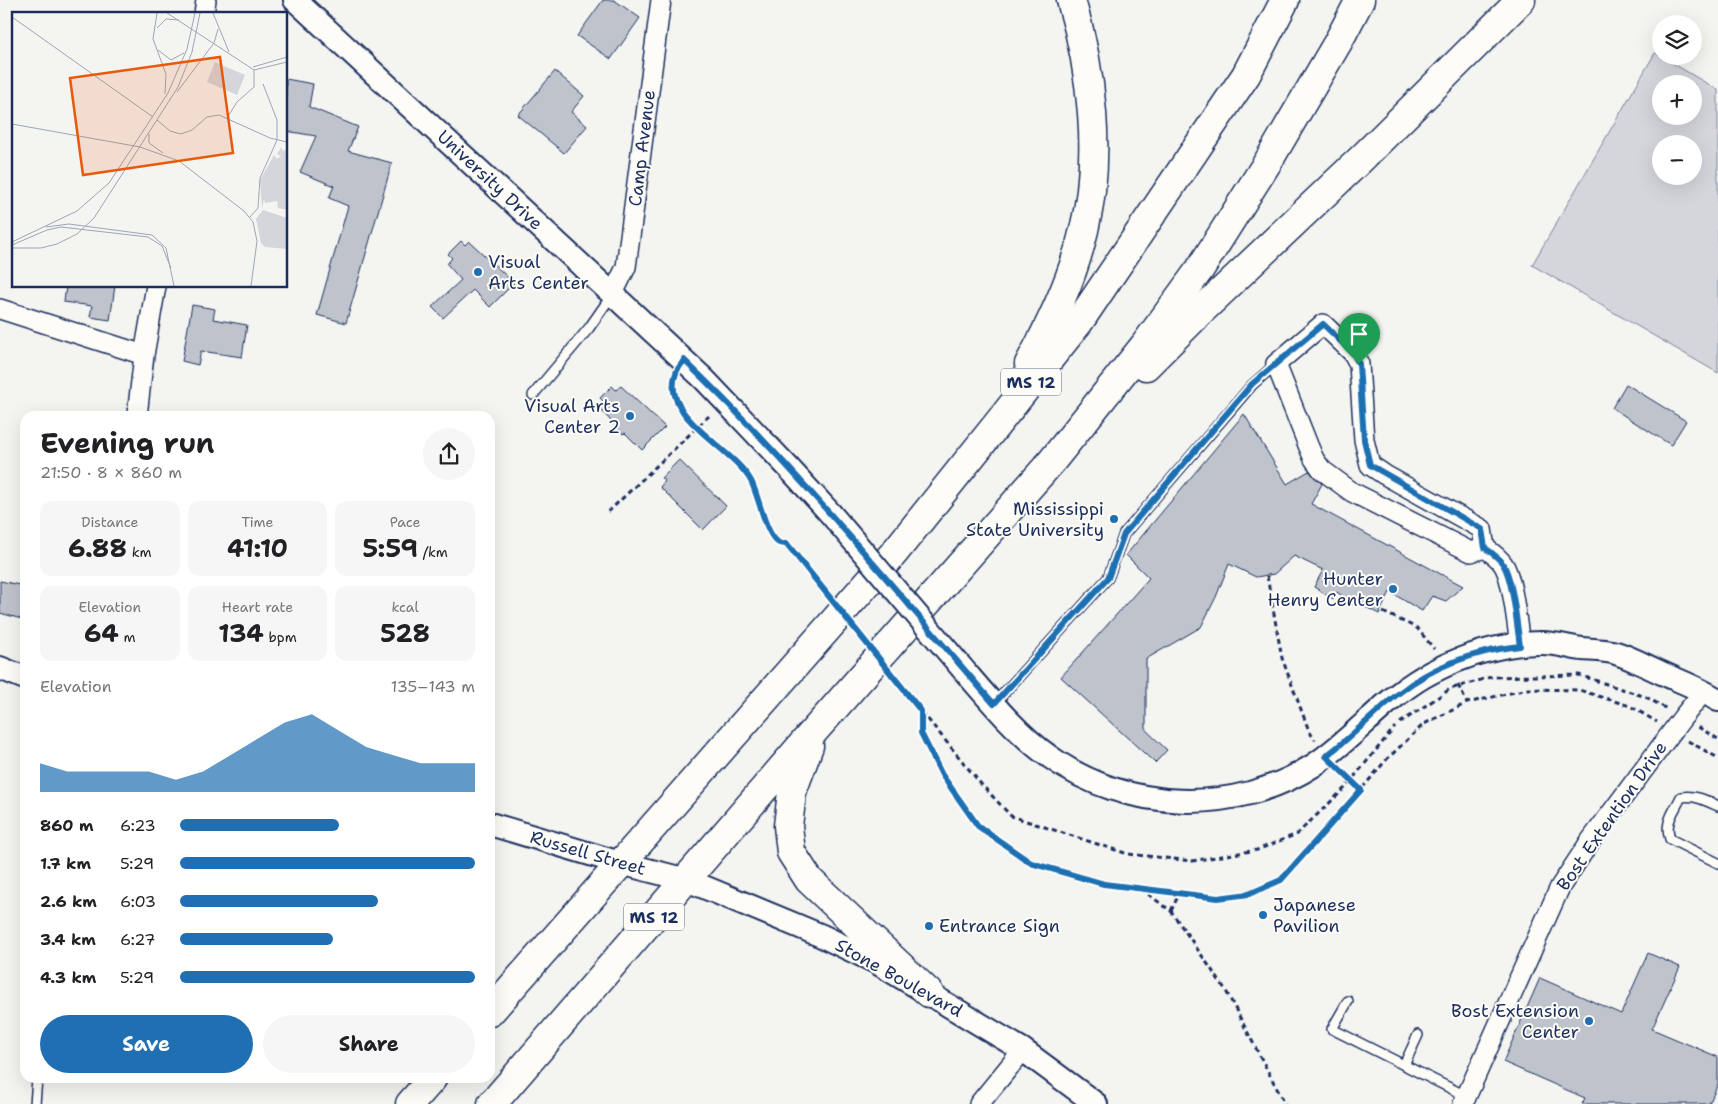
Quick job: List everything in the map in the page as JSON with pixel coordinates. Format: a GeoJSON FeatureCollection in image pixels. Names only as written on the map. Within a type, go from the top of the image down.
{"type":"FeatureCollection","features":[{"type":"Feature","properties":{"kind":"main road"},"geometry":{"type":"LineString","coordinates":[[959,471],[1029,365],[1042,341],[1060,303],[1084,231],[1091,193],[1093,150],[1086,64],[1071,0]]}},
{"type":"Feature","properties":{"kind":"main road","name":"MS 12"},"geometry":{"type":"LineString","coordinates":[[495,1006],[894,553],[1085,314],[1246,75],[1285,0]]}},
{"type":"Feature","properties":{"kind":"main road","name":"MS 12"},"geometry":{"type":"LineString","coordinates":[[492,1104],[814,731],[1052,461],[1144,346],[1200,269],[1269,160],[1338,42],[1360,0]]}},
{"type":"Feature","properties":{"kind":"main road"},"geometry":{"type":"LineString","coordinates":[[1052,461],[1200,311],[1362,158],[1520,0]]}},
{"type":"Feature","properties":{"kind":"main road"},"geometry":{"type":"LineString","coordinates":[[814,731],[792,792],[788,826],[791,852],[809,880],[929,993]]}},
{"type":"Feature","properties":{"kind":"main road"},"geometry":{"type":"LineString","coordinates":[[410,1104],[428,1083]]}},
{"type":"Feature","properties":{"kind":"street","name":"University Drive"},"geometry":{"type":"LineString","coordinates":[[295,0],[684,360],[740,415],[830,513],[994,704],[1040,750],[1052,759],[1096,783],[1139,797],[1167,800],[1212,800],[1258,790],[1295,776],[1326,756],[1399,693],[1430,672],[1475,654],[1495,649],[1541,643],[1616,654],[1713,689]]}},
{"type":"Feature","properties":{"kind":"street","name":"Camp Avenue"},"geometry":{"type":"LineString","coordinates":[[613,294],[626,267],[661,0]]}},
{"type":"Feature","properties":{"kind":"street"},"geometry":{"type":"LineString","coordinates":[[138,411],[144,355],[156,288]]}},
{"type":"Feature","properties":{"kind":"street"},"geometry":{"type":"LineString","coordinates":[[0,309],[144,355]]}},
{"type":"Feature","properties":{"kind":"street"},"geometry":{"type":"LineString","coordinates":[[1485,548],[1471,552],[1352,492],[1322,470],[1314,459],[1276,364],[1323,324],[1353,353],[1359,364],[1364,440],[1370,465],[1482,529],[1485,548],[1495,555],[1506,570],[1520,646]]}},
{"type":"Feature","properties":{"kind":"street"},"geometry":{"type":"LineString","coordinates":[[1352,492],[1370,465]]}},
{"type":"Feature","properties":{"kind":"street"},"geometry":{"type":"LineString","coordinates":[[0,668],[20,676]]}},
{"type":"Feature","properties":{"kind":"street","name":"Bost Extention Drive"},"geometry":{"type":"LineString","coordinates":[[1465,1100],[1560,887],[1591,840],[1672,731],[1713,689]]}},
{"type":"Feature","properties":{"kind":"street","name":"Russell Street"},"geometry":{"type":"LineString","coordinates":[[495,826],[620,863],[687,880]]}},
{"type":"Feature","properties":{"kind":"street","name":"Stone Boulevard"},"geometry":{"type":"LineString","coordinates":[[687,880],[822,936],[876,962],[1023,1050],[1096,1104]]}},
{"type":"Feature","properties":{"kind":"street"},"geometry":{"type":"LineString","coordinates":[[979,1104],[1023,1050]]}},
{"type":"Feature","properties":{"kind":"lane"},"geometry":{"type":"LineString","coordinates":[[533,395],[589,328],[613,294]]}},
{"type":"Feature","properties":{"kind":"lane"},"geometry":{"type":"LineString","coordinates":[[994,704],[1108,578],[1124,534],[1252,384],[1276,364]]}},
{"type":"Feature","properties":{"kind":"lane"},"geometry":{"type":"LineString","coordinates":[[1718,806],[1704,799],[1692,796],[1682,797],[1669,821],[1667,830],[1670,839],[1718,863]]}},
{"type":"Feature","properties":{"kind":"lane"},"geometry":{"type":"LineString","coordinates":[[1348,1001],[1332,1029],[1404,1065],[1465,1100]]}},
{"type":"Feature","properties":{"kind":"lane"},"geometry":{"type":"LineString","coordinates":[[1404,1065],[1418,1034]]}},
{"type":"Feature","properties":{"kind":"lane"},"geometry":{"type":"LineString","coordinates":[[35,1104],[37,1083]]}},
{"type":"Feature","properties":{"kind":"path"},"geometry":{"type":"LineString","coordinates":[[684,360],[676,372],[674,382],[680,409],[697,428],[740,464],[751,480],[771,534],[779,543],[787,544],[921,711],[921,733],[942,775],[978,826],[1031,863],[1104,884],[1218,898],[1249,894],[1281,880],[1387,759],[1424,724],[1467,703],[1528,689],[1579,690],[1630,706],[1718,758]]}},
{"type":"Feature","properties":{"kind":"path"},"geometry":{"type":"LineString","coordinates":[[608,512],[710,416]]}},
{"type":"Feature","properties":{"kind":"path"},"geometry":{"type":"LineString","coordinates":[[1266,576],[1282,658],[1309,731],[1326,756],[1361,790]]}},
{"type":"Feature","properties":{"kind":"path"},"geometry":{"type":"LineString","coordinates":[[1141,888],[1171,911],[1225,989],[1284,1104]]}},
{"type":"Feature","properties":{"kind":"path"},"geometry":{"type":"LineString","coordinates":[[1171,911],[1180,893]]}},
{"type":"Feature","properties":{"kind":"shaded area"},"geometry":{"type":"Polygon","coordinates":[[[1652,58],[1652,65],[1675,65],[1692,75],[1652,75],[1652,125],[1702,125],[1702,81],[1718,90],[1718,373],[1532,265],[1652,58]]]}},
{"type":"Feature","properties":{"kind":"building"},"geometry":{"type":"Polygon","coordinates":[[[603,0],[614,0],[640,18],[611,59],[577,36],[603,0]]]}},
{"type":"Feature","properties":{"kind":"building"},"geometry":{"type":"Polygon","coordinates":[[[555,71],[584,96],[571,112],[587,126],[564,153],[518,115],[555,71]]]}},
{"type":"Feature","properties":{"kind":"building"},"geometry":{"type":"Polygon","coordinates":[[[288,79],[313,84],[309,107],[358,127],[348,151],[392,163],[346,323],[317,315],[348,206],[329,198],[334,186],[300,172],[316,136],[288,131],[288,79]]]}},
{"type":"Feature","properties":{"kind":"building","name":"Visual Arts Center"},"geometry":{"type":"Polygon","coordinates":[[[461,241],[465,245],[469,241],[514,283],[490,307],[473,290],[443,318],[432,307],[461,280],[447,264],[452,258],[448,254],[461,241]]]}},
{"type":"Feature","properties":{"kind":"building"},"geometry":{"type":"Polygon","coordinates":[[[66,288],[115,288],[110,320],[90,317],[92,306],[64,302],[66,288]]]}},
{"type":"Feature","properties":{"kind":"building"},"geometry":{"type":"Polygon","coordinates":[[[192,305],[215,309],[213,319],[247,325],[242,357],[201,351],[198,365],[182,361],[192,305]]]}},
{"type":"Feature","properties":{"kind":"building"},"geometry":{"type":"Polygon","coordinates":[[[1626,384],[1686,421],[1671,445],[1612,408],[1626,384]]]}},
{"type":"Feature","properties":{"kind":"building","name":"Visual Arts Center 2"},"geometry":{"type":"Polygon","coordinates":[[[612,386],[616,390],[621,386],[665,427],[642,450],[625,433],[623,434],[599,408],[604,402],[600,398],[612,386]]]}},
{"type":"Feature","properties":{"kind":"building","name":"Hunter Henry Center"},"geometry":{"type":"Polygon","coordinates":[[[1244,414],[1287,484],[1309,471],[1322,484],[1311,504],[1463,586],[1446,601],[1432,596],[1422,611],[1390,592],[1379,614],[1362,605],[1355,606],[1337,592],[1333,599],[1314,587],[1323,570],[1294,556],[1274,574],[1256,577],[1229,564],[1216,597],[1201,627],[1146,659],[1146,730],[1167,750],[1155,763],[1061,677],[1149,578],[1126,555],[1244,414]]]}},
{"type":"Feature","properties":{"kind":"building"},"geometry":{"type":"Polygon","coordinates":[[[679,460],[726,506],[703,530],[660,487],[665,481],[661,478],[679,460]]]}},
{"type":"Feature","properties":{"kind":"building"},"geometry":{"type":"Polygon","coordinates":[[[0,581],[20,585],[20,619],[0,613],[0,581]]]}},
{"type":"Feature","properties":{"kind":"building","name":"Bost Extension Center"},"geometry":{"type":"Polygon","coordinates":[[[1648,953],[1680,967],[1652,1029],[1718,1057],[1718,1084],[1709,1104],[1582,1104],[1585,1098],[1503,1062],[1540,978],[1621,1014],[1648,953]]]}},
{"type":"Feature","properties":{"kind":"place","name":"Visual Arts Center"},"geometry":{"type":"Point","coordinates":[478,272]}},
{"type":"Feature","properties":{"kind":"place","name":"Visual Arts Center 2"},"geometry":{"type":"Point","coordinates":[630,416]}},
{"type":"Feature","properties":{"kind":"place","name":"Mississippi State University"},"geometry":{"type":"Point","coordinates":[1114,519]}},
{"type":"Feature","properties":{"kind":"place","name":"Hunter Henry Center"},"geometry":{"type":"Point","coordinates":[1393,589]}},
{"type":"Feature","properties":{"kind":"place","name":"Japanese Pavilion"},"geometry":{"type":"Point","coordinates":[1263,915]}},
{"type":"Feature","properties":{"kind":"place","name":"Entrance Sign"},"geometry":{"type":"Point","coordinates":[929,926]}},
{"type":"Feature","properties":{"kind":"place","name":"Bost Extension Center"},"geometry":{"type":"Point","coordinates":[1589,1021]}},
{"type":"Feature","properties":{"kind":"route"},"geometry":{"type":"LineString","coordinates":[[1323,324],[1353,353],[1359,364],[1364,440],[1370,465],[1384,475],[1482,529],[1485,548],[1502,562],[1506,570],[1520,646],[1475,654],[1430,672],[1381,708],[1338,748],[1326,756],[1361,790],[1281,880],[1249,894],[1218,898],[1104,884],[1031,863],[978,826],[942,775],[921,733],[921,711],[787,544],[779,543],[771,534],[751,480],[740,464],[697,428],[680,409],[674,382],[676,372],[684,360],[740,415],[830,513],[994,704],[1108,578],[1124,534],[1252,384],[1323,324]]}}]}
